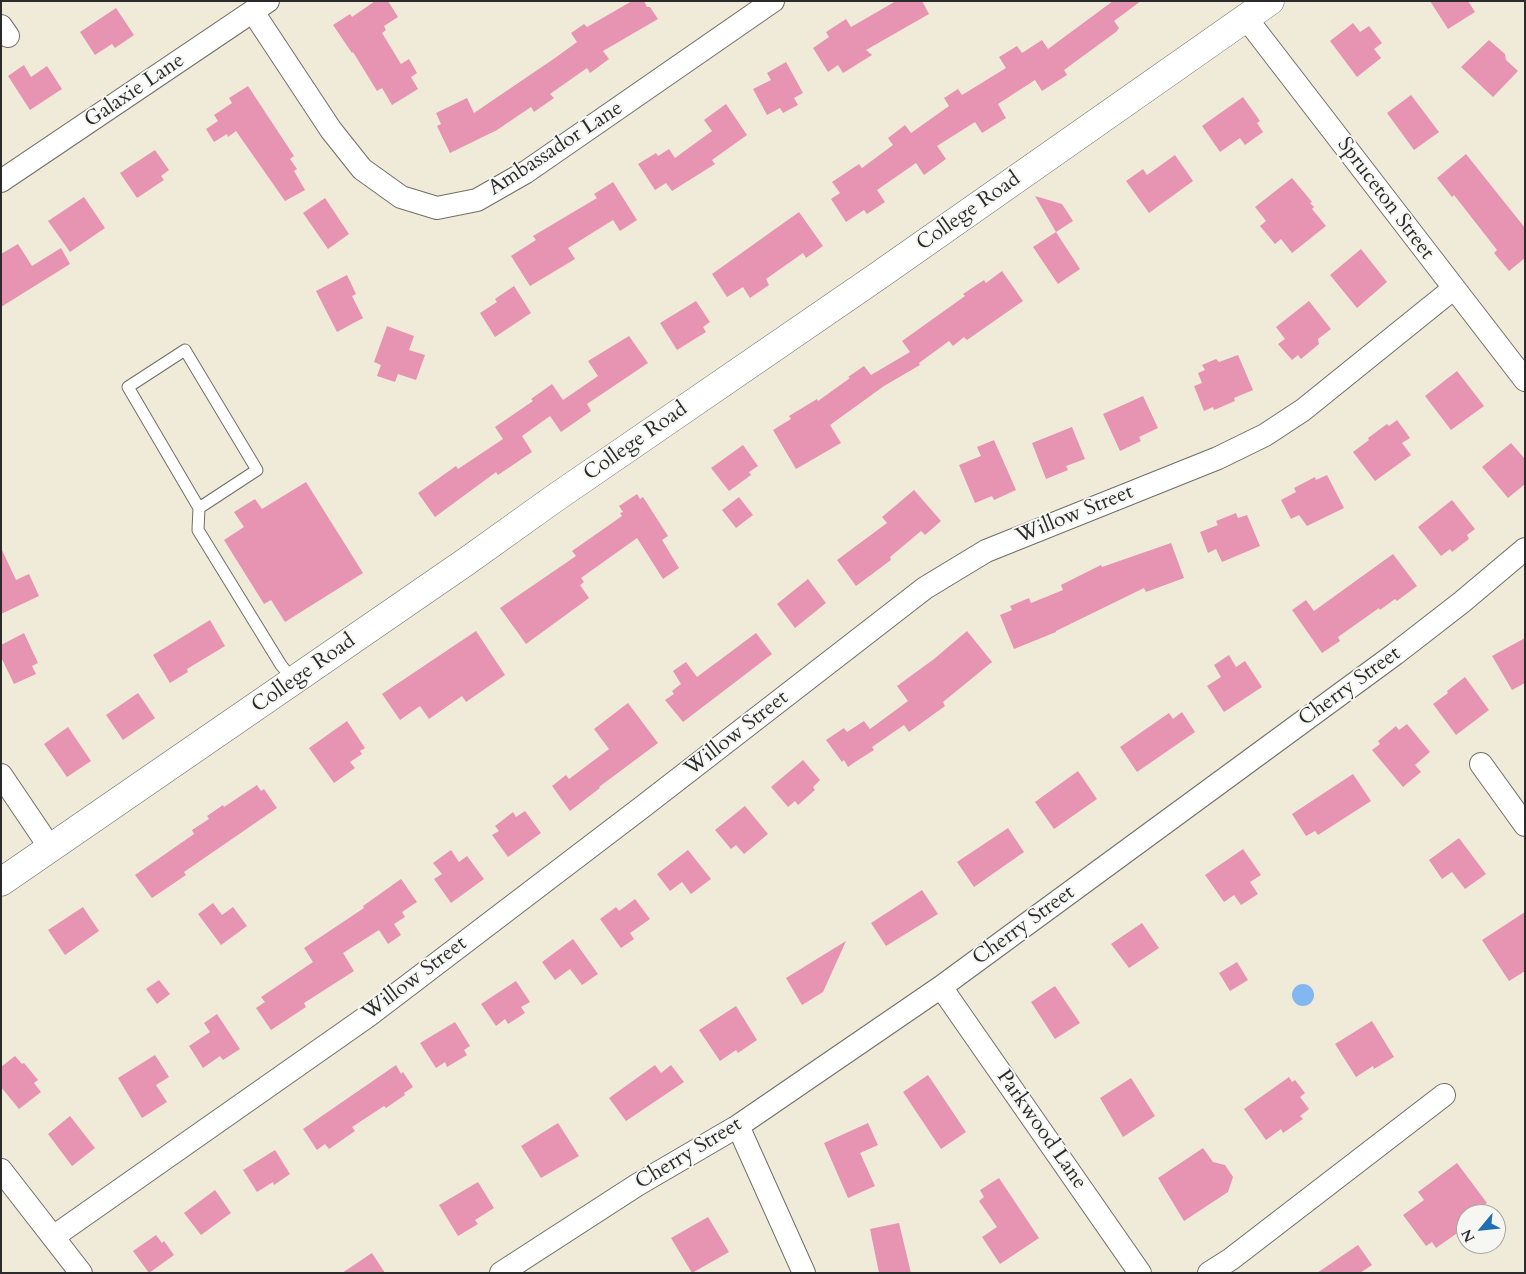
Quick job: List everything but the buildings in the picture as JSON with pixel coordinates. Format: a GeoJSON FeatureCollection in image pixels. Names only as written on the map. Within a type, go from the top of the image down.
{"type":"FeatureCollection","features":[{"type":"Feature","properties":{"kind":"street","name":"Ambassador Lane"},"geometry":{"type":"LineString","coordinates":[[260,7],[331,130],[362,169],[401,197],[437,208],[477,200],[526,172],[773,1]]}},
{"type":"Feature","properties":{"kind":"street","name":"College Road"},"geometry":{"type":"LineString","coordinates":[[1,882],[294,681],[1270,1]]}},
{"type":"Feature","properties":{"kind":"street","name":"Galaxie Lane"},"geometry":{"type":"LineString","coordinates":[[1,181],[260,7]]}},
{"type":"Feature","properties":{"kind":"street","name":"Spruceton Street"},"geometry":{"type":"LineString","coordinates":[[1246,18],[1525,380]]}},
{"type":"Feature","properties":{"kind":"street","name":"Willow Street"},"geometry":{"type":"LineString","coordinates":[[53,1237],[368,1016],[925,588],[986,551],[1218,458],[1265,435],[1303,410],[1453,289]]}},
{"type":"Feature","properties":{"kind":"street","name":"Cherry Street"},"geometry":{"type":"LineString","coordinates":[[501,1273],[637,1185],[738,1126],[941,987],[1395,654],[1462,602],[1525,549]]}},
{"type":"Feature","properties":{"kind":"street"},"geometry":{"type":"LineString","coordinates":[[1481,764],[1525,825]]}},
{"type":"Feature","properties":{"kind":"street"},"geometry":{"type":"LineString","coordinates":[[1,775],[51,849]]}},
{"type":"Feature","properties":{"kind":"street","name":"Parkwood Lane"},"geometry":{"type":"LineString","coordinates":[[941,987],[1140,1273]]}},
{"type":"Feature","properties":{"kind":"street"},"geometry":{"type":"LineString","coordinates":[[1209,1273],[1231,1259],[1444,1095]]}},
{"type":"Feature","properties":{"kind":"street"},"geometry":{"type":"LineString","coordinates":[[738,1126],[804,1273]]}},
{"type":"Feature","properties":{"kind":"street"},"geometry":{"type":"LineString","coordinates":[[1,1170],[82,1273]]}},
{"type":"Feature","properties":{"kind":"lane"},"geometry":{"type":"LineString","coordinates":[[199,508],[257,470],[185,350],[128,387],[199,508],[198,530],[281,666],[294,681]]}},
{"type":"Feature","properties":{"kind":"water"},"geometry":{"type":"Polygon","coordinates":[[[1303,984],[1311,987],[1314,995],[1311,1003],[1303,1006],[1295,1003],[1292,995],[1295,987],[1303,984]]]}}]}
